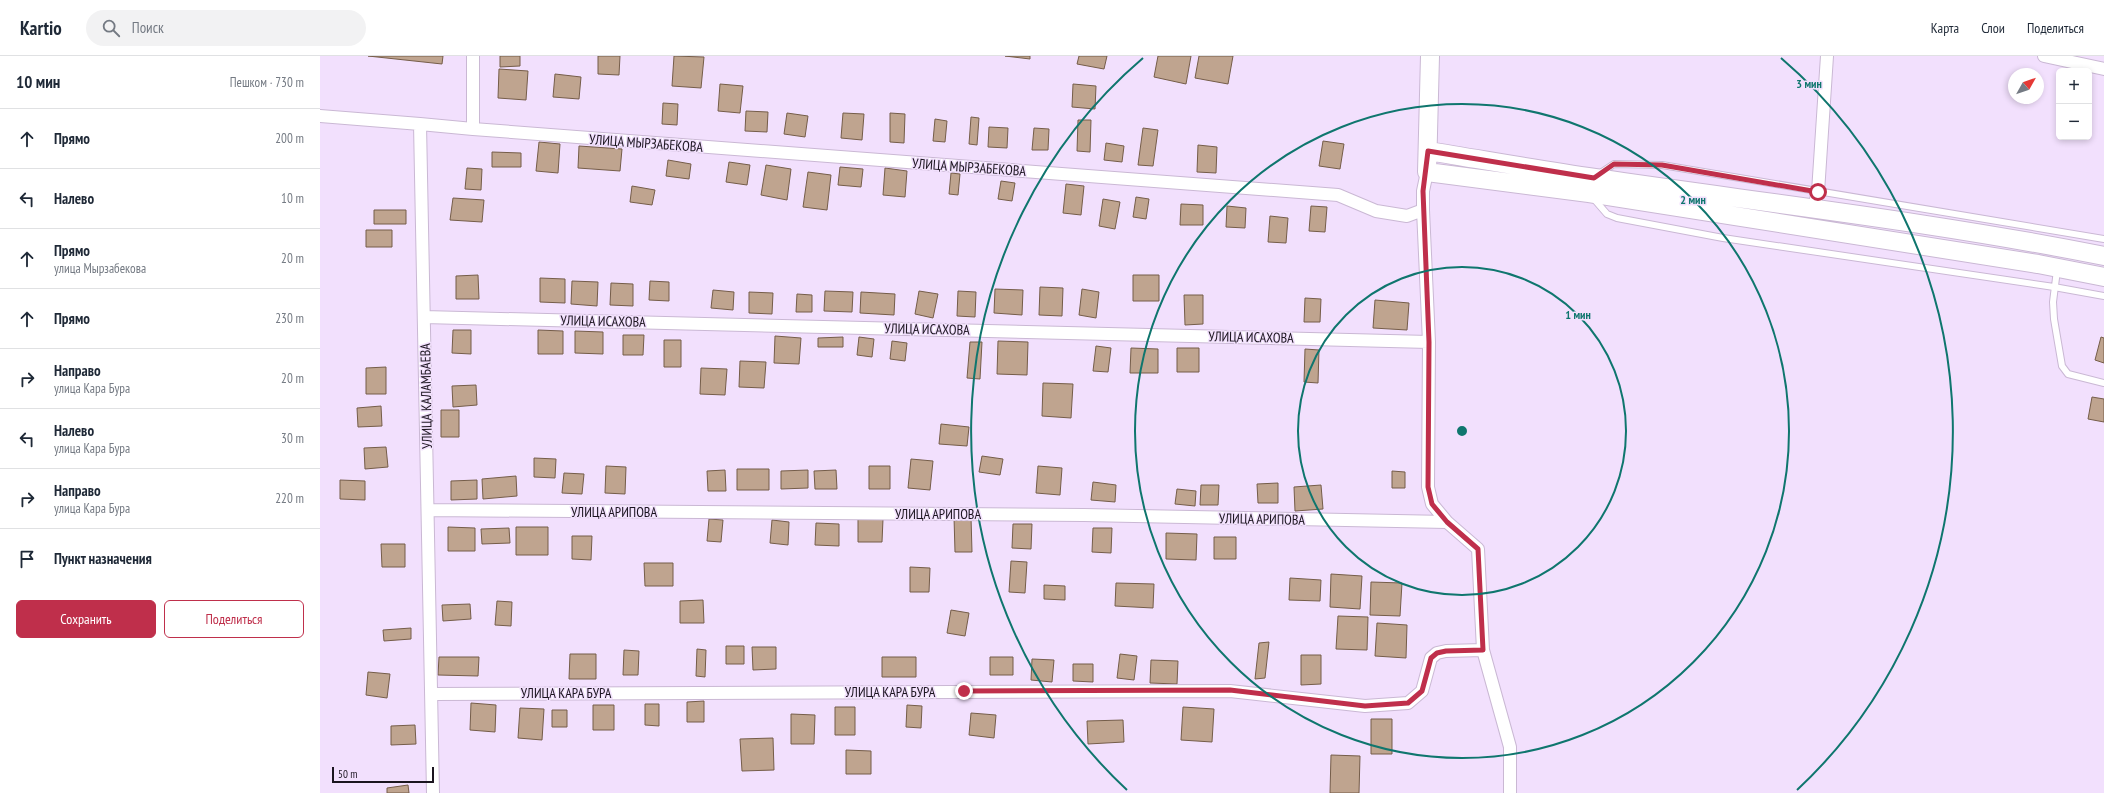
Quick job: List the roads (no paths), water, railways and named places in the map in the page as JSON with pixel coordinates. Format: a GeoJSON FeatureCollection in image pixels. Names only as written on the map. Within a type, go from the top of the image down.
{"type":"FeatureCollection","features":[{"type":"Feature","properties":{"kind":"main road"},"geometry":{"type":"LineString","coordinates":[[1430,56],[1427,172],[1816,200],[2104,256]]}},
{"type":"Feature","properties":{"kind":"main road"},"geometry":{"type":"LineString","coordinates":[[1428,151],[1591,185],[2104,277]]}},
{"type":"Feature","properties":{"kind":"street"},"geometry":{"type":"LineString","coordinates":[[320,116],[473,129],[473,56]]}},
{"type":"Feature","properties":{"kind":"street"},"geometry":{"type":"LineString","coordinates":[[1816,200],[1827,56]]}},
{"type":"Feature","properties":{"kind":"street"},"geometry":{"type":"LineString","coordinates":[[2044,56],[2104,69]]}},
{"type":"Feature","properties":{"kind":"street","name":"УЛИЦА КАЛАМБАЕВА"},"geometry":{"type":"LineString","coordinates":[[420,124],[433,793]]}},
{"type":"Feature","properties":{"kind":"street","name":"УЛИЦА МЫРЗАБЕКОВА"},"geometry":{"type":"LineString","coordinates":[[473,129],[1338,196],[1376,212],[1407,216],[1423,210]]}},
{"type":"Feature","properties":{"kind":"street"},"geometry":{"type":"LineString","coordinates":[[1427,172],[1423,191],[1423,210],[1429,342],[1428,487],[1432,504],[1447,522],[1478,549],[1483,650],[1510,747],[1510,793]]}},
{"type":"Feature","properties":{"kind":"street","name":"УЛИЦА ИСАХОВА"},"geometry":{"type":"LineString","coordinates":[[424,317],[1429,342]]}},
{"type":"Feature","properties":{"kind":"street","name":"УЛИЦА АРИПОВА"},"geometry":{"type":"LineString","coordinates":[[428,510],[1068,515],[1447,522]]}},
{"type":"Feature","properties":{"kind":"street","name":"УЛИЦА КАРА БУРА"},"geometry":{"type":"LineString","coordinates":[[431,694],[1230,690],[1365,706],[1408,703],[1422,691],[1431,658],[1437,653],[1446,651],[1483,650]]}},
{"type":"Feature","properties":{"kind":"lane"},"geometry":{"type":"LineString","coordinates":[[1591,185],[1607,214],[1617,218],[1723,238],[2054,286],[2104,296]]}},
{"type":"Feature","properties":{"kind":"lane"},"geometry":{"type":"LineString","coordinates":[[1816,200],[2104,239]]}},
{"type":"Feature","properties":{"kind":"lane"},"geometry":{"type":"LineString","coordinates":[[2058,268],[2054,286],[2054,319],[2062,366],[2068,374],[2104,383]]}}]}
